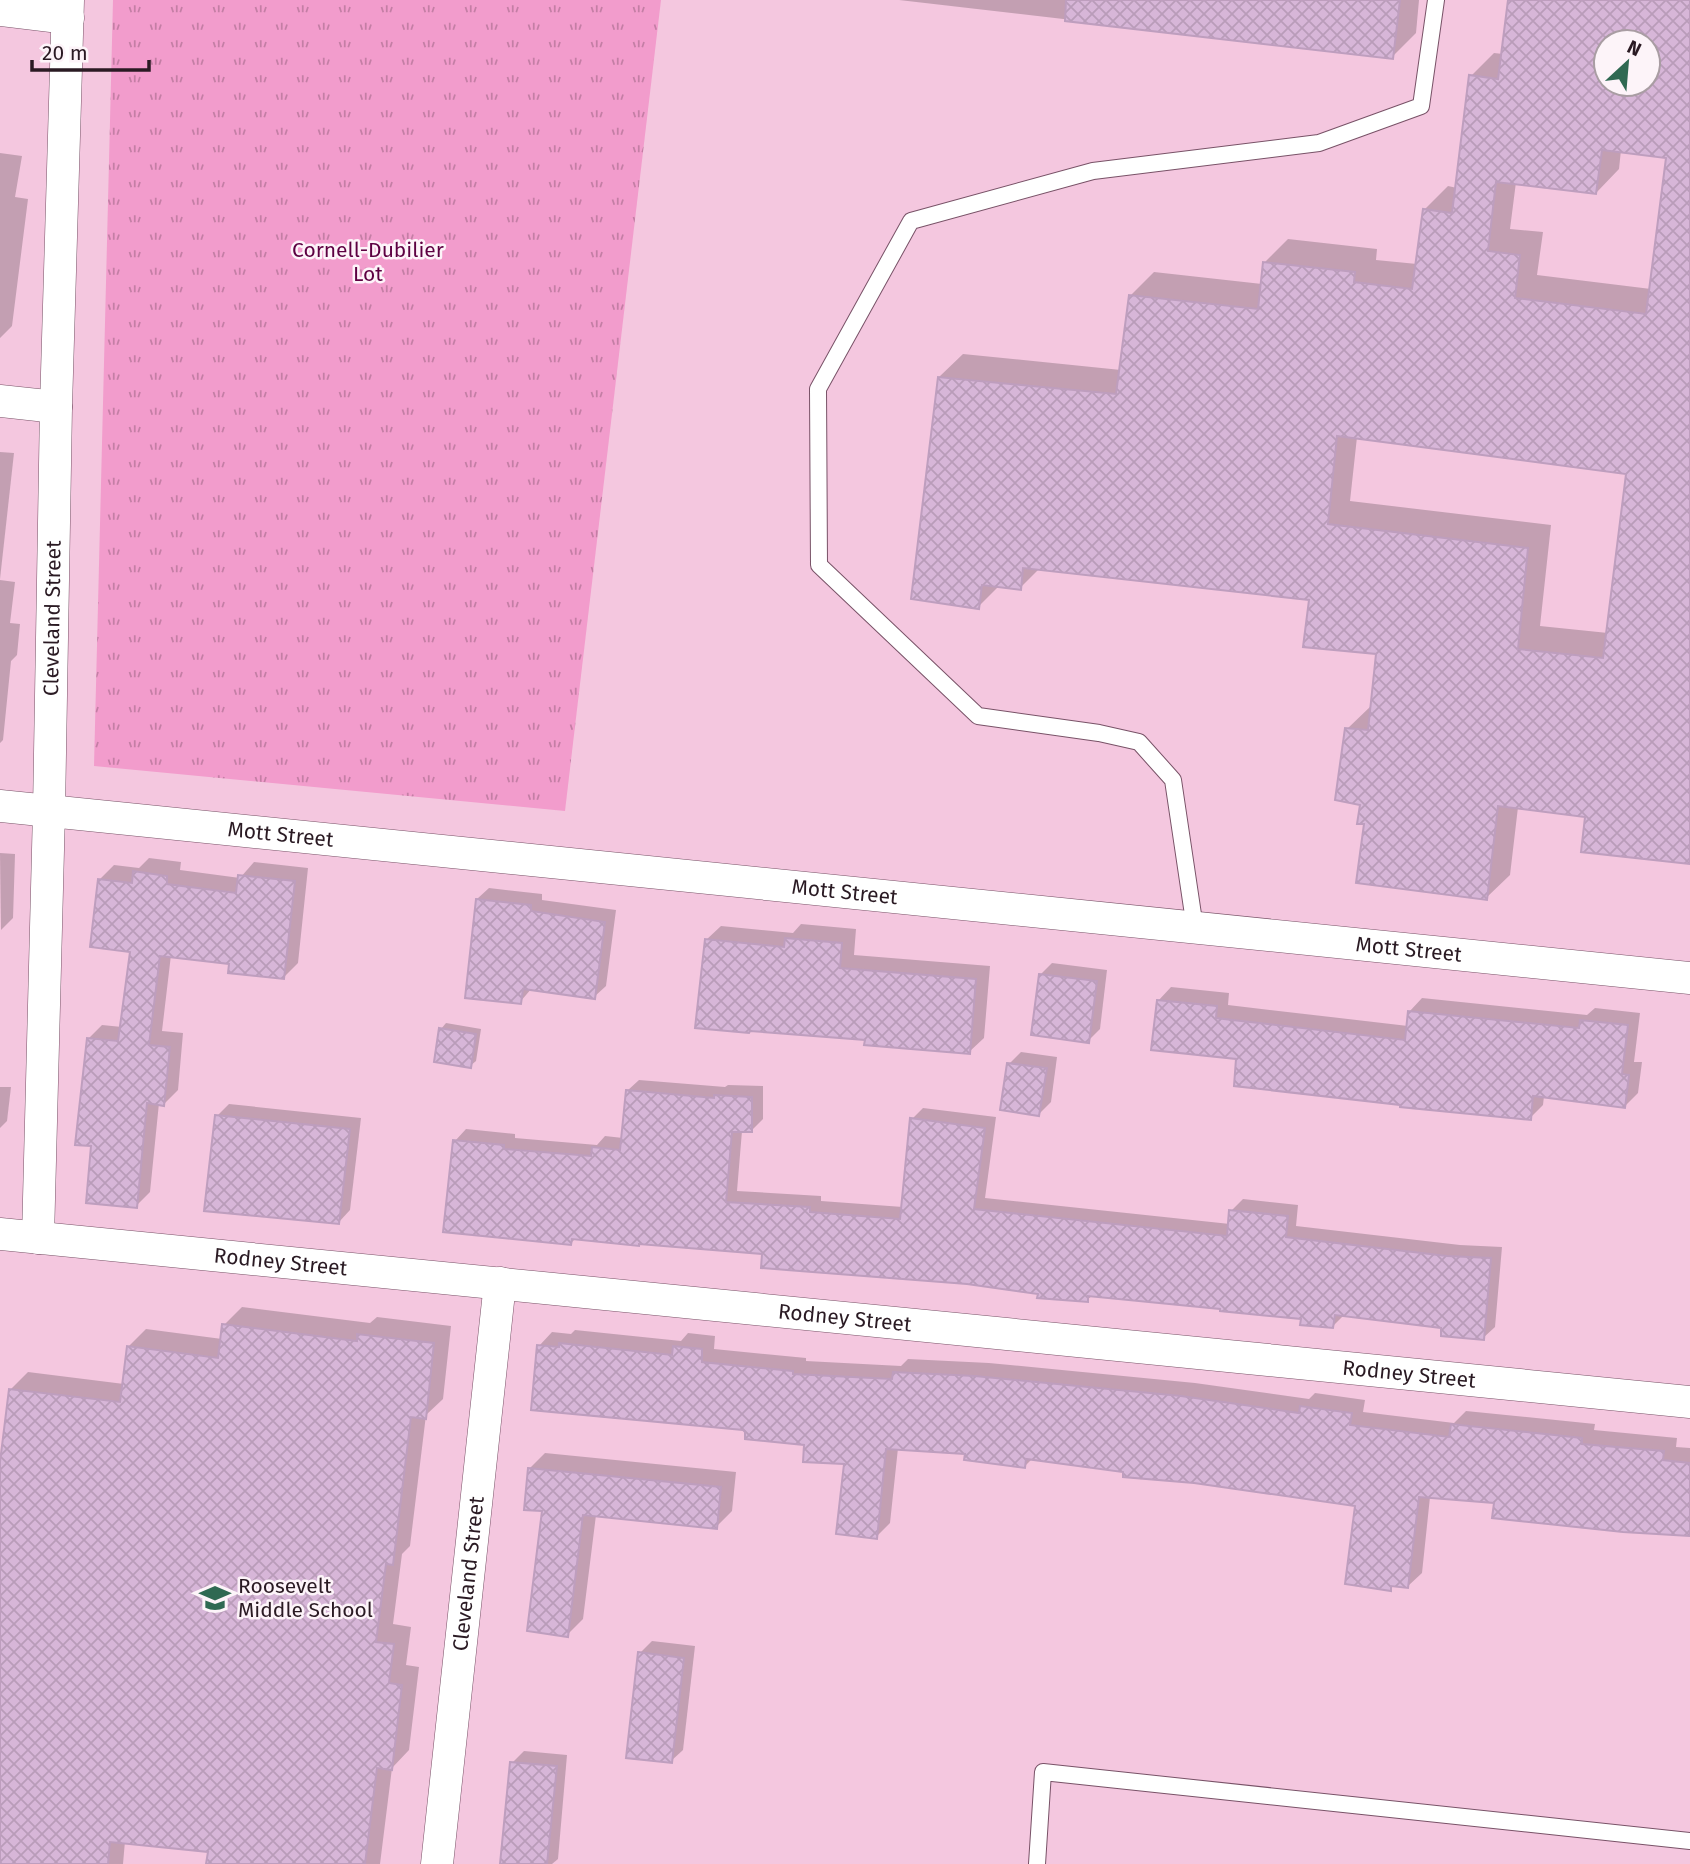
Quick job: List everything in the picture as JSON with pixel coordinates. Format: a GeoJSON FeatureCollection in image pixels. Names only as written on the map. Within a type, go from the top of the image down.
{"type":"FeatureCollection","features":[{"type":"Feature","properties":{"kind":"street"},"geometry":{"type":"LineString","coordinates":[[0,10],[68,9]]}},
{"type":"Feature","properties":{"kind":"street","name":"Cleveland Street"},"geometry":{"type":"LineString","coordinates":[[38,1238],[56,407],[68,9]]}},
{"type":"Feature","properties":{"kind":"street"},"geometry":{"type":"LineString","coordinates":[[0,401],[56,407]]}},
{"type":"Feature","properties":{"kind":"street","name":"Mott Street"},"geometry":{"type":"LineString","coordinates":[[0,806],[1690,978]]}},
{"type":"Feature","properties":{"kind":"street","name":"Rodney Street"},"geometry":{"type":"LineString","coordinates":[[0,1234],[1690,1402]]}},
{"type":"Feature","properties":{"kind":"street","name":"Cleveland Street"},"geometry":{"type":"LineString","coordinates":[[437,1864],[500,1283]]}},
{"type":"Feature","properties":{"kind":"lane"},"geometry":{"type":"LineString","coordinates":[[1195,928],[1173,780],[1139,742],[1099,733],[978,716],[819,565],[818,389],[911,221],[1093,171],[1319,143],[1421,106],[1436,0]]}},
{"type":"Feature","properties":{"kind":"lane"},"geometry":{"type":"LineString","coordinates":[[1037,1864],[1043,1772],[1690,1841]]}},
{"type":"Feature","properties":{"kind":"green space","name":"Cornell-Dubilier Lot"},"geometry":{"type":"Polygon","coordinates":[[[113,0],[661,0],[565,811],[94,766],[113,0]]]}},
{"type":"Feature","properties":{"kind":"building"},"geometry":{"type":"Polygon","coordinates":[[[1066,0],[1400,0],[1393,59],[1065,21],[1066,0]]]}},
{"type":"Feature","properties":{"kind":"building"},"geometry":{"type":"Polygon","coordinates":[[[1508,0],[1690,0],[1690,864],[1581,852],[1585,817],[1498,806],[1487,900],[1356,883],[1364,824],[1357,824],[1360,805],[1335,800],[1345,728],[1368,730],[1376,654],[1303,647],[1309,600],[1023,568],[1021,590],[982,585],[979,609],[911,599],[938,377],[1116,394],[1129,295],[1258,309],[1263,262],[1355,272],[1354,282],[1412,289],[1423,209],[1452,213],[1469,75],[1498,79],[1508,0]],[[1602,150],[1596,194],[1496,182],[1488,251],[1520,255],[1515,298],[1646,314],[1666,158],[1602,150]],[[1337,436],[1328,524],[1528,548],[1518,649],[1603,658],[1626,474],[1337,436]]]}},
{"type":"Feature","properties":{"kind":"building"},"geometry":{"type":"Polygon","coordinates":[[[133,871],[167,876],[167,884],[236,893],[238,875],[295,881],[284,979],[228,973],[229,964],[160,956],[149,1045],[170,1047],[164,1106],[147,1103],[137,1208],[86,1203],[91,1146],[75,1145],[87,1038],[118,1041],[130,952],[90,947],[98,879],[132,883],[133,871]]]}},
{"type":"Feature","properties":{"kind":"building"},"geometry":{"type":"Polygon","coordinates":[[[476,899],[531,905],[531,911],[605,922],[595,999],[523,989],[521,1004],[465,998],[476,899]]]}},
{"type":"Feature","properties":{"kind":"building"},"geometry":{"type":"Polygon","coordinates":[[[785,938],[842,943],[840,968],[976,979],[970,1054],[864,1045],[865,1040],[695,1028],[705,939],[784,947],[785,938]]]}},
{"type":"Feature","properties":{"kind":"building"},"geometry":{"type":"Polygon","coordinates":[[[1039,974],[1097,981],[1089,1043],[1031,1035],[1039,974]]]}},
{"type":"Feature","properties":{"kind":"building"},"geometry":{"type":"Polygon","coordinates":[[[1157,1000],[1217,1006],[1216,1018],[1405,1040],[1408,1011],[1579,1028],[1580,1020],[1628,1025],[1622,1074],[1629,1075],[1625,1108],[1533,1096],[1531,1120],[1234,1086],[1236,1059],[1151,1050],[1157,1000]]]}},
{"type":"Feature","properties":{"kind":"building"},"geometry":{"type":"Polygon","coordinates":[[[439,1028],[476,1034],[471,1068],[434,1062],[439,1028]]]}},
{"type":"Feature","properties":{"kind":"building"},"geometry":{"type":"Polygon","coordinates":[[[1007,1063],[1047,1068],[1039,1116],[1000,1110],[1007,1063]]]}},
{"type":"Feature","properties":{"kind":"building"},"geometry":{"type":"Polygon","coordinates":[[[626,1090],[714,1098],[714,1095],[752,1097],[752,1132],[732,1132],[726,1202],[810,1207],[810,1212],[900,1219],[910,1118],[985,1128],[974,1209],[1227,1236],[1229,1210],[1288,1216],[1286,1237],[1447,1256],[1491,1258],[1484,1340],[1441,1336],[1441,1328],[1335,1315],[1333,1328],[1300,1325],[1301,1319],[1220,1309],[1088,1296],[1088,1302],[1037,1298],[1038,1294],[967,1284],[761,1268],[762,1254],[572,1239],[571,1245],[443,1232],[453,1140],[504,1145],[504,1149],[591,1156],[592,1147],[620,1150],[626,1090]]]}},
{"type":"Feature","properties":{"kind":"building"},"geometry":{"type":"Polygon","coordinates":[[[215,1115],[350,1129],[339,1224],[204,1211],[215,1115]]]}},
{"type":"Feature","properties":{"kind":"building","name":"Roosevelt Middle School"},"geometry":{"type":"Polygon","coordinates":[[[222,1324],[357,1341],[357,1334],[434,1343],[426,1419],[411,1417],[393,1565],[386,1564],[376,1642],[394,1644],[389,1683],[402,1685],[392,1770],[377,1768],[365,1864],[206,1864],[208,1852],[110,1842],[108,1864],[0,1864],[0,1462],[9,1389],[120,1402],[127,1346],[218,1358],[222,1324]]]}},
{"type":"Feature","properties":{"kind":"building"},"geometry":{"type":"Polygon","coordinates":[[[559,1343],[672,1355],[673,1346],[702,1349],[702,1362],[793,1371],[793,1374],[892,1379],[893,1372],[975,1376],[1181,1396],[1299,1413],[1300,1406],[1352,1413],[1350,1425],[1449,1437],[1451,1424],[1582,1438],[1582,1444],[1664,1451],[1663,1460],[1690,1463],[1690,1536],[1492,1518],[1494,1503],[1419,1497],[1408,1588],[1391,1586],[1391,1591],[1345,1584],[1355,1506],[1194,1483],[1123,1477],[1123,1472],[1026,1459],[1025,1468],[964,1460],[965,1454],[886,1449],[877,1539],[836,1534],[844,1464],[803,1462],[804,1445],[745,1439],[743,1430],[531,1410],[537,1345],[559,1347],[559,1343]]]}},
{"type":"Feature","properties":{"kind":"building"},"geometry":{"type":"Polygon","coordinates":[[[528,1468],[721,1487],[717,1529],[583,1515],[568,1637],[527,1631],[542,1511],[524,1510],[528,1468]]]}},
{"type":"Feature","properties":{"kind":"building"},"geometry":{"type":"Polygon","coordinates":[[[638,1652],[684,1658],[672,1763],[626,1758],[638,1652]]]}},
{"type":"Feature","properties":{"kind":"building"},"geometry":{"type":"Polygon","coordinates":[[[510,1762],[557,1766],[547,1864],[500,1864],[510,1762]]]}},
{"type":"Feature","properties":{"kind":"place","name":"Roosevelt Middle School"},"geometry":{"type":"Point","coordinates":[215,1598]}}]}
